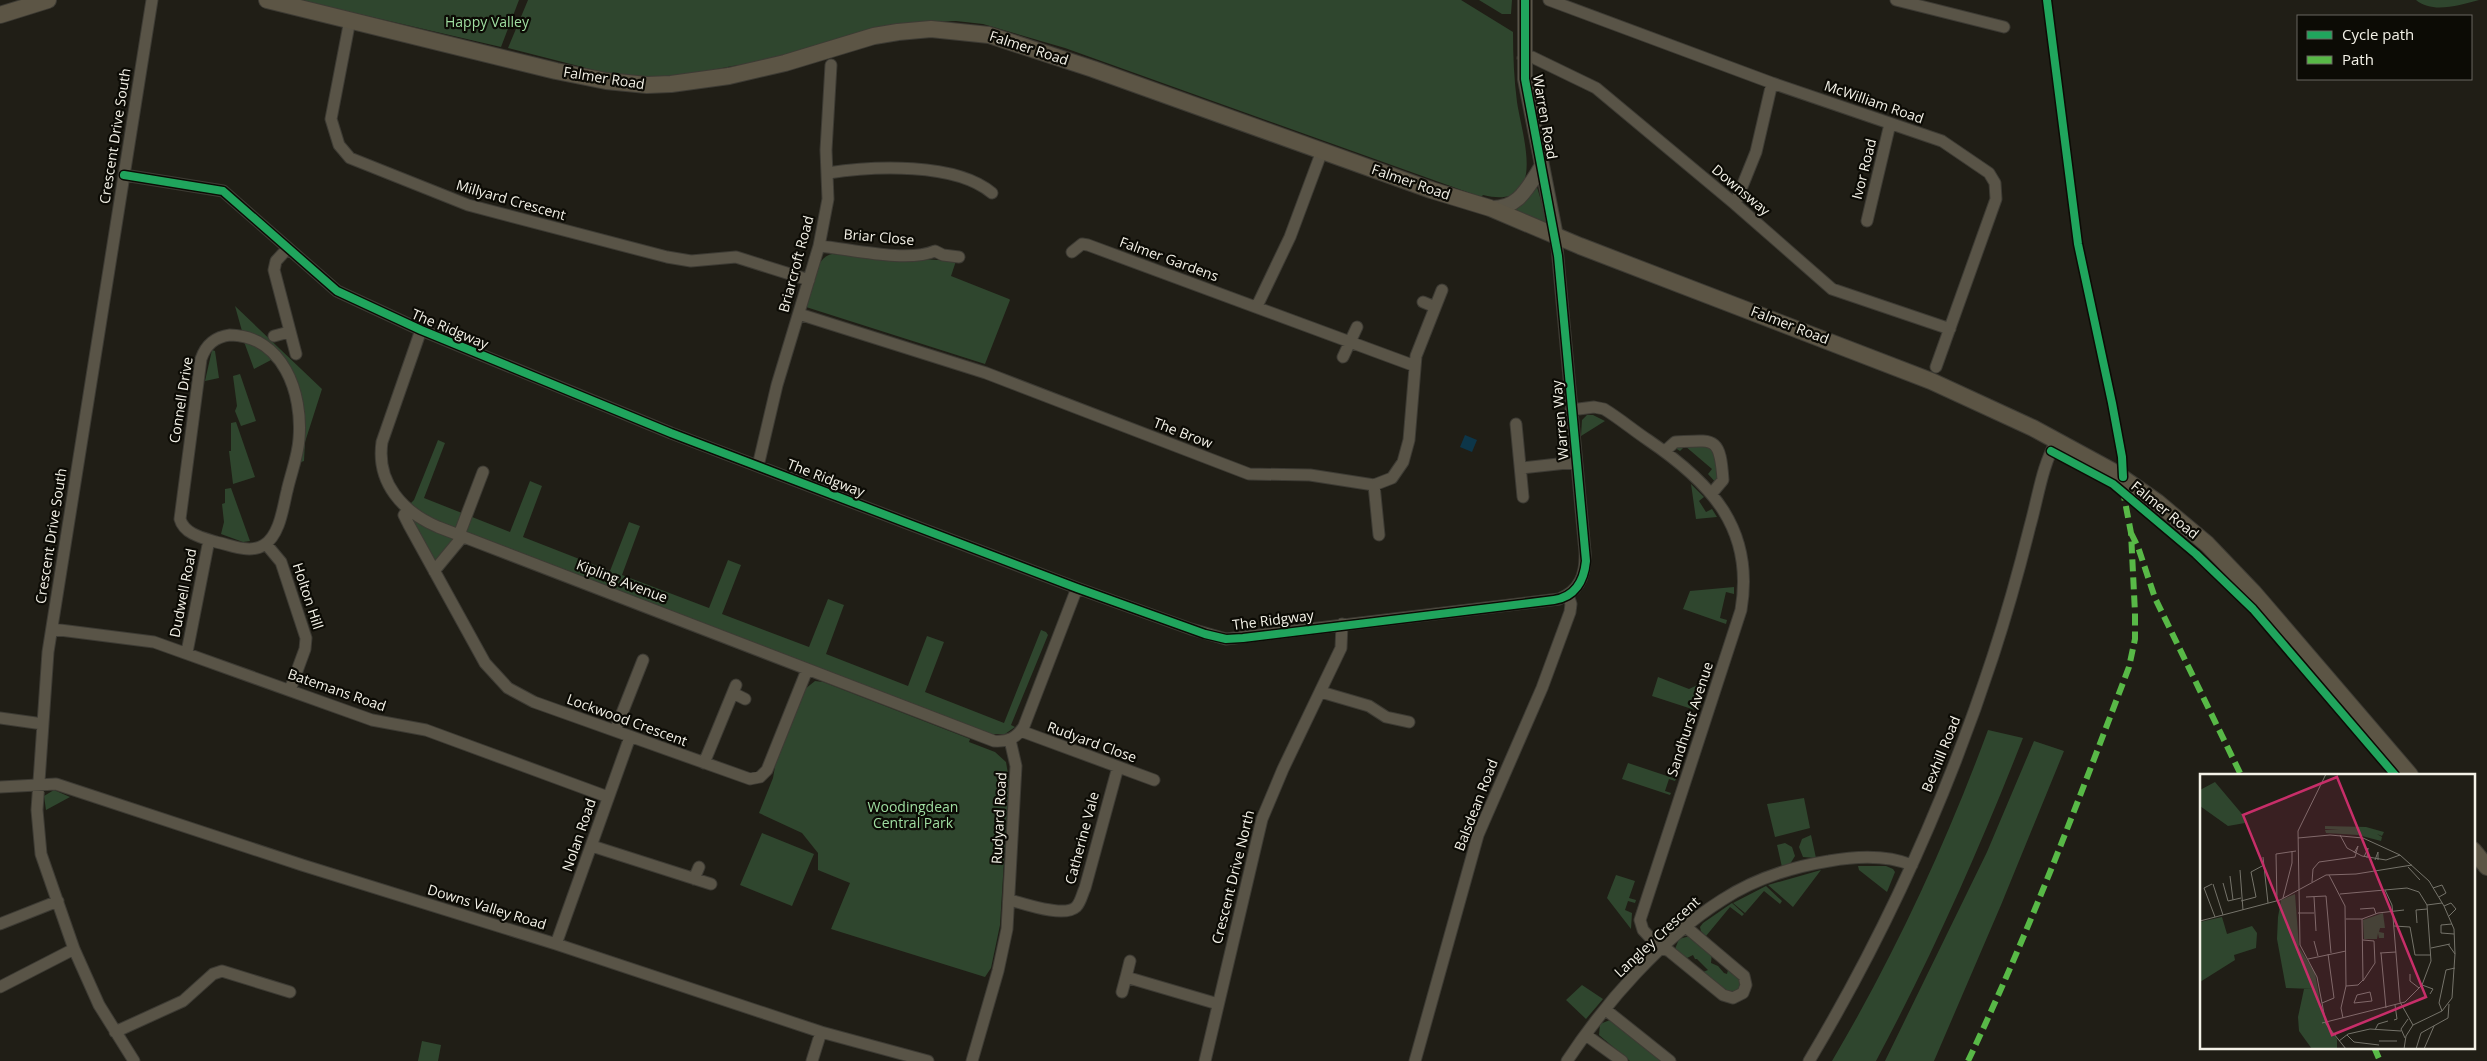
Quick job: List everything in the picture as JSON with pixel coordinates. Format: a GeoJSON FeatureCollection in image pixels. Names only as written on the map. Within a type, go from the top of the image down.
{"type":"FeatureCollection","features":[{"type":"Feature","properties":{"kind":"main road"},"geometry":{"type":"LineString","coordinates":[[0,15],[48,0]]}},
{"type":"Feature","properties":{"kind":"main road","name":"Falmer Road"},"geometry":{"type":"LineString","coordinates":[[267,0],[556,70],[606,81],[647,85],[671,84],[729,76],[785,63],[892,32],[931,29],[989,35],[1032,48],[1431,190],[1490,208],[1556,236],[1886,362],[1953,390],[2057,440],[2138,487],[2207,544],[2254,592],[2409,774]]}},
{"type":"Feature","properties":{"kind":"main road"},"geometry":{"type":"LineString","coordinates":[[2474,851],[2487,866]]}},
{"type":"Feature","properties":{"kind":"street","name":"Crescent Drive South"},"geometry":{"type":"LineString","coordinates":[[134,1061],[99,1005],[74,949],[41,854],[37,810],[52,629],[152,0]]}},
{"type":"Feature","properties":{"kind":"street","name":"Warren Road"},"geometry":{"type":"LineString","coordinates":[[1525,0],[1523,58],[1529,110],[1556,236]]}},
{"type":"Feature","properties":{"kind":"street","name":"McWilliam Road"},"geometry":{"type":"LineString","coordinates":[[1549,0],[1772,83],[1948,144],[1986,170],[1995,183],[1997,194],[1995,204],[1936,367]]}},
{"type":"Feature","properties":{"kind":"street"},"geometry":{"type":"LineString","coordinates":[[1896,0],[1922,2],[2004,28]]}},
{"type":"Feature","properties":{"kind":"street","name":"Millyard Crescent"},"geometry":{"type":"LineString","coordinates":[[350,20],[331,122],[339,146],[356,161],[417,186],[492,212],[668,258],[691,261],[736,257],[809,280]]}},
{"type":"Feature","properties":{"kind":"street","name":"Downsway"},"geometry":{"type":"LineString","coordinates":[[1523,58],[1532,57],[1596,88],[1735,204],[1832,289],[1950,329]]}},
{"type":"Feature","properties":{"kind":"street","name":"Briarcroft Road"},"geometry":{"type":"LineString","coordinates":[[758,466],[777,385],[819,246],[828,199],[826,150],[831,65]]}},
{"type":"Feature","properties":{"kind":"street"},"geometry":{"type":"LineString","coordinates":[[1735,204],[1756,152],[1772,83]]}},
{"type":"Feature","properties":{"kind":"street","name":"Ivor Road"},"geometry":{"type":"LineString","coordinates":[[1867,221],[1890,124]]}},
{"type":"Feature","properties":{"kind":"street"},"geometry":{"type":"LineString","coordinates":[[1257,306],[1290,238],[1322,151]]}},
{"type":"Feature","properties":{"kind":"street","name":"Warren Road"},"geometry":{"type":"LineString","coordinates":[[1490,208],[1504,207],[1518,200],[1526,192],[1541,167]]}},
{"type":"Feature","properties":{"kind":"street"},"geometry":{"type":"LineString","coordinates":[[828,173],[884,168],[917,168],[982,185],[992,193]]}},
{"type":"Feature","properties":{"kind":"street","name":"The Ridgway"},"geometry":{"type":"LineString","coordinates":[[124,175],[223,191],[337,291],[421,330],[591,401],[758,466],[1077,588],[1219,638],[1243,638],[1342,624],[1554,600],[1568,595]]}},
{"type":"Feature","properties":{"kind":"street","name":"Warren Way"},"geometry":{"type":"LineString","coordinates":[[1556,236],[1586,561],[1581,581],[1568,595]]}},
{"type":"Feature","properties":{"kind":"street","name":"Falmer Gardens"},"geometry":{"type":"LineString","coordinates":[[1072,252],[1086,244],[1415,366]]}},
{"type":"Feature","properties":{"kind":"street","name":"Briar Close"},"geometry":{"type":"LineString","coordinates":[[819,246],[864,252],[924,256],[936,246],[943,256],[959,257]]}},
{"type":"Feature","properties":{"kind":"street"},"geometry":{"type":"LineString","coordinates":[[287,249],[276,261],[274,270],[296,354]]}},
{"type":"Feature","properties":{"kind":"street"},"geometry":{"type":"LineString","coordinates":[[1379,535],[1374,484],[1392,478],[1403,462],[1409,440],[1416,356],[1442,290]]}},
{"type":"Feature","properties":{"kind":"street"},"geometry":{"type":"LineString","coordinates":[[1423,302],[1435,307]]}},
{"type":"Feature","properties":{"kind":"street","name":"The Brow"},"geometry":{"type":"LineString","coordinates":[[799,314],[986,373],[1249,474],[1310,475],[1374,484]]}},
{"type":"Feature","properties":{"kind":"street"},"geometry":{"type":"LineString","coordinates":[[1343,357],[1357,328]]}},
{"type":"Feature","properties":{"kind":"street","name":"Kipling Avenue"},"geometry":{"type":"LineString","coordinates":[[421,330],[381,450],[386,480],[395,496],[408,510],[426,522],[990,740],[998,742],[1010,740]]}},
{"type":"Feature","properties":{"kind":"street"},"geometry":{"type":"LineString","coordinates":[[274,336],[289,332]]}},
{"type":"Feature","properties":{"kind":"street","name":"Connell Drive"},"geometry":{"type":"LineString","coordinates":[[242,335],[263,343],[277,357],[293,388],[299,421],[297,452],[276,531],[266,544],[255,549],[209,540],[183,527],[179,512],[199,372],[203,353],[211,343],[223,336],[242,335]]}},
{"type":"Feature","properties":{"kind":"street","name":"Sandhurst Avenue"},"geometry":{"type":"LineString","coordinates":[[1571,410],[1587,407],[1601,408],[1665,451],[1695,475],[1712,493],[1728,518],[1742,563],[1743,597],[1715,694],[1640,916],[1643,930],[1662,949],[1670,951],[1726,997],[1735,998],[1743,993],[1746,984],[1744,976],[1686,927]]}},
{"type":"Feature","properties":{"kind":"street"},"geometry":{"type":"LineString","coordinates":[[1516,424],[1523,497]]}},
{"type":"Feature","properties":{"kind":"street","name":"Bexhill Road"},"geometry":{"type":"LineString","coordinates":[[1809,1061],[1858,974],[1912,865],[1955,762],[1990,666],[2020,566],[2048,460],[2057,440]]}},
{"type":"Feature","properties":{"kind":"street"},"geometry":{"type":"LineString","coordinates":[[1665,451],[1675,442],[1705,441],[1715,444],[1720,451],[1723,480],[1712,493]]}},
{"type":"Feature","properties":{"kind":"street"},"geometry":{"type":"LineString","coordinates":[[1521,468],[1576,462]]}},
{"type":"Feature","properties":{"kind":"street"},"geometry":{"type":"LineString","coordinates":[[434,571],[461,535],[483,472]]}},
{"type":"Feature","properties":{"kind":"street","name":"Lockwood Crescent"},"geometry":{"type":"LineString","coordinates":[[408,510],[404,515],[486,663],[501,682],[534,702],[748,779],[756,778],[765,772],[807,670]]}},
{"type":"Feature","properties":{"kind":"street","name":"Dudwell Road"},"geometry":{"type":"LineString","coordinates":[[187,652],[209,540]]}},
{"type":"Feature","properties":{"kind":"street","name":"Holton Hill"},"geometry":{"type":"LineString","coordinates":[[266,544],[281,562],[306,638],[305,649],[290,690]]}},
{"type":"Feature","properties":{"kind":"street"},"geometry":{"type":"LineString","coordinates":[[1010,740],[1021,731],[1077,588]]}},
{"type":"Feature","properties":{"kind":"street","name":"Balsdean Road"},"geometry":{"type":"LineString","coordinates":[[1415,1061],[1478,835],[1553,661],[1570,612],[1571,604],[1568,595]]}},
{"type":"Feature","properties":{"kind":"street","name":"Crescent Drive North"},"geometry":{"type":"LineString","coordinates":[[1205,1061],[1262,819],[1283,769],[1341,648],[1342,624]]}},
{"type":"Feature","properties":{"kind":"street","name":"Batemans Road"},"geometry":{"type":"LineString","coordinates":[[52,629],[154,642],[187,652],[372,720],[426,730],[608,797]]}},
{"type":"Feature","properties":{"kind":"street"},"geometry":{"type":"LineString","coordinates":[[615,731],[643,660]]}},
{"type":"Feature","properties":{"kind":"street"},"geometry":{"type":"LineString","coordinates":[[704,763],[734,689],[744,699]]}},
{"type":"Feature","properties":{"kind":"street"},"geometry":{"type":"LineString","coordinates":[[1320,692],[1369,706],[1386,717],[1402,717]]}},
{"type":"Feature","properties":{"kind":"street"},"geometry":{"type":"LineString","coordinates":[[0,718],[43,724]]}},
{"type":"Feature","properties":{"kind":"street","name":"Rudyard Close"},"geometry":{"type":"LineString","coordinates":[[1021,731],[1154,780]]}},
{"type":"Feature","properties":{"kind":"street","name":"Nolan Road"},"geometry":{"type":"LineString","coordinates":[[556,944],[630,737]]}},
{"type":"Feature","properties":{"kind":"street","name":"Rudyard Road"},"geometry":{"type":"LineString","coordinates":[[972,1061],[1002,953],[1010,900],[1016,766],[1010,740]]}},
{"type":"Feature","properties":{"kind":"street","name":"Catherine Vale"},"geometry":{"type":"LineString","coordinates":[[1010,900],[1064,912],[1076,907],[1085,888],[1118,767]]}},
{"type":"Feature","properties":{"kind":"street","name":"Downs Valley Road"},"geometry":{"type":"LineString","coordinates":[[0,787],[56,784],[302,866],[556,944],[821,1032],[928,1061]]}},
{"type":"Feature","properties":{"kind":"street"},"geometry":{"type":"LineString","coordinates":[[592,846],[711,884]]}},
{"type":"Feature","properties":{"kind":"street","name":"Langley Crescent"},"geometry":{"type":"LineString","coordinates":[[1567,1061],[1632,978],[1686,927],[1723,899],[1750,885],[1785,871],[1835,860],[1871,857],[1896,860],[1912,865]]}},
{"type":"Feature","properties":{"kind":"street"},"geometry":{"type":"LineString","coordinates":[[694,879],[699,867]]}},
{"type":"Feature","properties":{"kind":"street"},"geometry":{"type":"LineString","coordinates":[[0,924],[58,901]]}},
{"type":"Feature","properties":{"kind":"street"},"geometry":{"type":"LineString","coordinates":[[0,988],[74,949]]}},
{"type":"Feature","properties":{"kind":"street"},"geometry":{"type":"LineString","coordinates":[[1122,992],[1130,961]]}},
{"type":"Feature","properties":{"kind":"street"},"geometry":{"type":"LineString","coordinates":[[115,1032],[183,1001],[213,974],[222,971],[290,992]]}},
{"type":"Feature","properties":{"kind":"street"},"geometry":{"type":"LineString","coordinates":[[1126,977],[1218,1004]]}},
{"type":"Feature","properties":{"kind":"street"},"geometry":{"type":"LineString","coordinates":[[1606,1010],[1670,1061]]}},
{"type":"Feature","properties":{"kind":"street"},"geometry":{"type":"LineString","coordinates":[[812,1061],[821,1032]]}},
{"type":"Feature","properties":{"kind":"street"},"geometry":{"type":"LineString","coordinates":[[1586,1035],[1622,1061]]}},
{"type":"Feature","properties":{"kind":"green space","name":"Happy Valley"},"geometry":{"type":"Polygon","coordinates":[[[299,0],[519,0],[501,47],[299,0]]]}},
{"type":"Feature","properties":{"kind":"green space"},"geometry":{"type":"Polygon","coordinates":[[[528,0],[1461,0],[1513,32],[1516,93],[1527,167],[1524,182],[1517,192],[1504,197],[1483,195],[1481,197],[1065,48],[983,24],[956,21],[906,23],[751,65],[738,65],[665,79],[629,79],[508,48],[528,0]]]}},
{"type":"Feature","properties":{"kind":"green space"},"geometry":{"type":"Polygon","coordinates":[[[1479,0],[1512,0],[1511,14],[1502,14],[1479,0]]]}},
{"type":"Feature","properties":{"kind":"green space"},"geometry":{"type":"Polygon","coordinates":[[[2416,0],[2479,0],[2455,6],[2430,7],[2416,0]]]}},
{"type":"Feature","properties":{"kind":"green space"},"geometry":{"type":"Polygon","coordinates":[[[1537,187],[1548,224],[1509,211],[1537,187]]]}},
{"type":"Feature","properties":{"kind":"green space"},"geometry":{"type":"Polygon","coordinates":[[[832,254],[956,261],[951,276],[1009,299],[985,364],[806,307],[817,268],[821,261],[832,254]]]}},
{"type":"Feature","properties":{"kind":"green space"},"geometry":{"type":"Polygon","coordinates":[[[235,306],[322,389],[305,442],[304,461],[298,463],[303,442],[280,352],[260,336],[242,331],[235,306]]]}},
{"type":"Feature","properties":{"kind":"green space"},"geometry":{"type":"Polygon","coordinates":[[[243,339],[261,346],[277,366],[271,360],[254,369],[243,339]]]}},
{"type":"Feature","properties":{"kind":"green space"},"geometry":{"type":"Polygon","coordinates":[[[212,350],[215,351],[219,378],[205,381],[212,350]]]}},
{"type":"Feature","properties":{"kind":"green space"},"geometry":{"type":"Polygon","coordinates":[[[240,374],[256,421],[241,426],[235,411],[237,406],[233,376],[240,374]]]}},
{"type":"Feature","properties":{"kind":"green space"},"geometry":{"type":"Polygon","coordinates":[[[1587,415],[1593,415],[1605,421],[1581,436],[1582,420],[1587,415]]]}},
{"type":"Feature","properties":{"kind":"green space"},"geometry":{"type":"Polygon","coordinates":[[[236,422],[255,477],[233,484],[229,451],[231,451],[231,423],[236,422]]]}},
{"type":"Feature","properties":{"kind":"green space"},"geometry":{"type":"Polygon","coordinates":[[[438,440],[445,443],[424,498],[510,532],[530,481],[542,486],[523,537],[610,571],[629,522],[640,526],[622,575],[709,608],[728,560],[741,565],[722,614],[809,647],[828,599],[844,605],[826,654],[908,686],[927,636],[944,642],[925,692],[1004,723],[1041,630],[1046,632],[1048,635],[1011,725],[1015,727],[1005,734],[991,734],[423,515],[410,504],[414,500],[438,440]]]}},
{"type":"Feature","properties":{"kind":"green space"},"geometry":{"type":"Polygon","coordinates":[[[1713,445],[1720,478],[1717,484],[1708,474],[1712,469],[1685,446],[1680,451],[1672,446],[1713,445]]]}},
{"type":"Feature","properties":{"kind":"green space"},"geometry":{"type":"Polygon","coordinates":[[[1691,484],[1704,497],[1699,501],[1706,512],[1712,509],[1717,517],[1696,519],[1691,484]]]}},
{"type":"Feature","properties":{"kind":"green space"},"geometry":{"type":"Polygon","coordinates":[[[231,488],[250,541],[243,542],[221,534],[224,522],[222,504],[225,503],[225,489],[231,488]]]}},
{"type":"Feature","properties":{"kind":"green space"},"geometry":{"type":"Polygon","coordinates":[[[408,510],[463,536],[434,571],[408,510]]]}},
{"type":"Feature","properties":{"kind":"green space"},"geometry":{"type":"Polygon","coordinates":[[[1734,587],[1734,594],[1726,592],[1720,618],[1727,620],[1726,624],[1683,609],[1690,591],[1734,587]]]}},
{"type":"Feature","properties":{"kind":"green space"},"geometry":{"type":"Polygon","coordinates":[[[1658,677],[1689,689],[1708,680],[1704,693],[1697,691],[1694,701],[1700,703],[1698,711],[1652,696],[1658,677]]]}},
{"type":"Feature","properties":{"kind":"green space","name":"Woodingdean Central Park"},"geometry":{"type":"Polygon","coordinates":[[[815,681],[823,682],[970,739],[969,742],[995,752],[1006,762],[1009,780],[1000,925],[991,968],[985,977],[831,929],[850,883],[818,870],[818,853],[802,833],[759,813],[773,778],[776,761],[805,689],[815,681]]]}},
{"type":"Feature","properties":{"kind":"green space"},"geometry":{"type":"Polygon","coordinates":[[[1988,730],[2023,738],[1990,820],[1936,942],[1876,1061],[1832,1061],[1877,981],[1918,899],[1955,815],[1988,730]]]}},
{"type":"Feature","properties":{"kind":"green space"},"geometry":{"type":"Polygon","coordinates":[[[2034,741],[2064,751],[1934,1061],[1885,1061],[1987,852],[2034,741]]]}},
{"type":"Feature","properties":{"kind":"green space"},"geometry":{"type":"Polygon","coordinates":[[[1628,763],[1676,779],[1675,781],[1669,779],[1665,791],[1671,793],[1670,795],[1622,779],[1628,763]]]}},
{"type":"Feature","properties":{"kind":"green space"},"geometry":{"type":"Polygon","coordinates":[[[54,790],[70,797],[46,810],[44,796],[54,790]]]}},
{"type":"Feature","properties":{"kind":"green space"},"geometry":{"type":"Polygon","coordinates":[[[1804,798],[1810,828],[1775,837],[1767,804],[1804,798]]]}},
{"type":"Feature","properties":{"kind":"green space"},"geometry":{"type":"Polygon","coordinates":[[[762,833],[814,854],[792,906],[740,885],[762,833]]]}},
{"type":"Feature","properties":{"kind":"green space"},"geometry":{"type":"Polygon","coordinates":[[[1811,835],[1816,858],[1803,857],[1799,847],[1802,839],[1811,835]]]}},
{"type":"Feature","properties":{"kind":"green space"},"geometry":{"type":"Polygon","coordinates":[[[1785,843],[1792,847],[1795,856],[1790,864],[1782,867],[1777,845],[1785,843]]]}},
{"type":"Feature","properties":{"kind":"green space"},"geometry":{"type":"Polygon","coordinates":[[[1858,866],[1886,866],[1895,872],[1887,892],[1859,870],[1858,866]]]}},
{"type":"Feature","properties":{"kind":"green space"},"geometry":{"type":"Polygon","coordinates":[[[1821,870],[1793,907],[1768,885],[1821,870]]]}},
{"type":"Feature","properties":{"kind":"green space"},"geometry":{"type":"Polygon","coordinates":[[[1616,875],[1635,881],[1629,898],[1636,900],[1635,903],[1628,901],[1625,910],[1632,913],[1631,929],[1607,898],[1616,875]]]}},
{"type":"Feature","properties":{"kind":"green space"},"geometry":{"type":"Polygon","coordinates":[[[1766,886],[1782,901],[1780,904],[1764,891],[1745,913],[1733,903],[1766,886]]]}},
{"type":"Feature","properties":{"kind":"green space"},"geometry":{"type":"Polygon","coordinates":[[[1732,903],[1744,914],[1742,916],[1730,907],[1706,936],[1700,927],[1703,923],[1732,903]]]}},
{"type":"Feature","properties":{"kind":"green space"},"geometry":{"type":"Polygon","coordinates":[[[1690,936],[1712,953],[1711,963],[1727,974],[1729,966],[1743,981],[1739,991],[1728,993],[1703,972],[1708,970],[1693,955],[1685,959],[1675,949],[1679,939],[1690,936]]]}},
{"type":"Feature","properties":{"kind":"green space"},"geometry":{"type":"Polygon","coordinates":[[[1582,985],[1603,999],[1586,1019],[1566,1000],[1582,985]]]}},
{"type":"Feature","properties":{"kind":"green space"},"geometry":{"type":"Polygon","coordinates":[[[1610,1020],[1665,1061],[1630,1061],[1599,1035],[1600,1024],[1610,1020]]]}},
{"type":"Feature","properties":{"kind":"green space"},"geometry":{"type":"Polygon","coordinates":[[[422,1041],[441,1045],[438,1061],[418,1061],[422,1041]]]}},
{"type":"Feature","properties":{"kind":"water"},"geometry":{"type":"Polygon","coordinates":[[[1465,435],[1477,440],[1472,452],[1460,447],[1465,435]]]}},
{"type":"Feature","properties":{"kind":"marked path"},"geometry":{"type":"LineString","coordinates":[[1968,1061],[2033,915],[2129,667],[2135,639],[2135,613],[2131,533],[2123,491]]}},
{"type":"Feature","properties":{"kind":"marked path"},"geometry":{"type":"LineString","coordinates":[[2131,533],[2138,547],[2155,598],[2241,774]]}},
{"type":"Feature","properties":{"kind":"marked path"},"geometry":{"type":"LineString","coordinates":[[2374,1048],[2380,1061]]}},
{"type":"Feature","properties":{"kind":"cycle path"},"geometry":{"type":"LineString","coordinates":[[124,175],[223,191],[337,291],[421,330],[671,433],[1077,588],[1205,634],[1226,639],[1243,638],[1554,600],[1573,592],[1581,581],[1586,561],[1558,256],[1525,79],[1525,0]]}},
{"type":"Feature","properties":{"kind":"cycle path"},"geometry":{"type":"LineString","coordinates":[[2047,0],[2078,244],[2112,403],[2122,457],[2123,477]]}},
{"type":"Feature","properties":{"kind":"cycle path"},"geometry":{"type":"LineString","coordinates":[[2051,451],[2113,484],[2196,554],[2253,609],[2394,774]]}}]}
